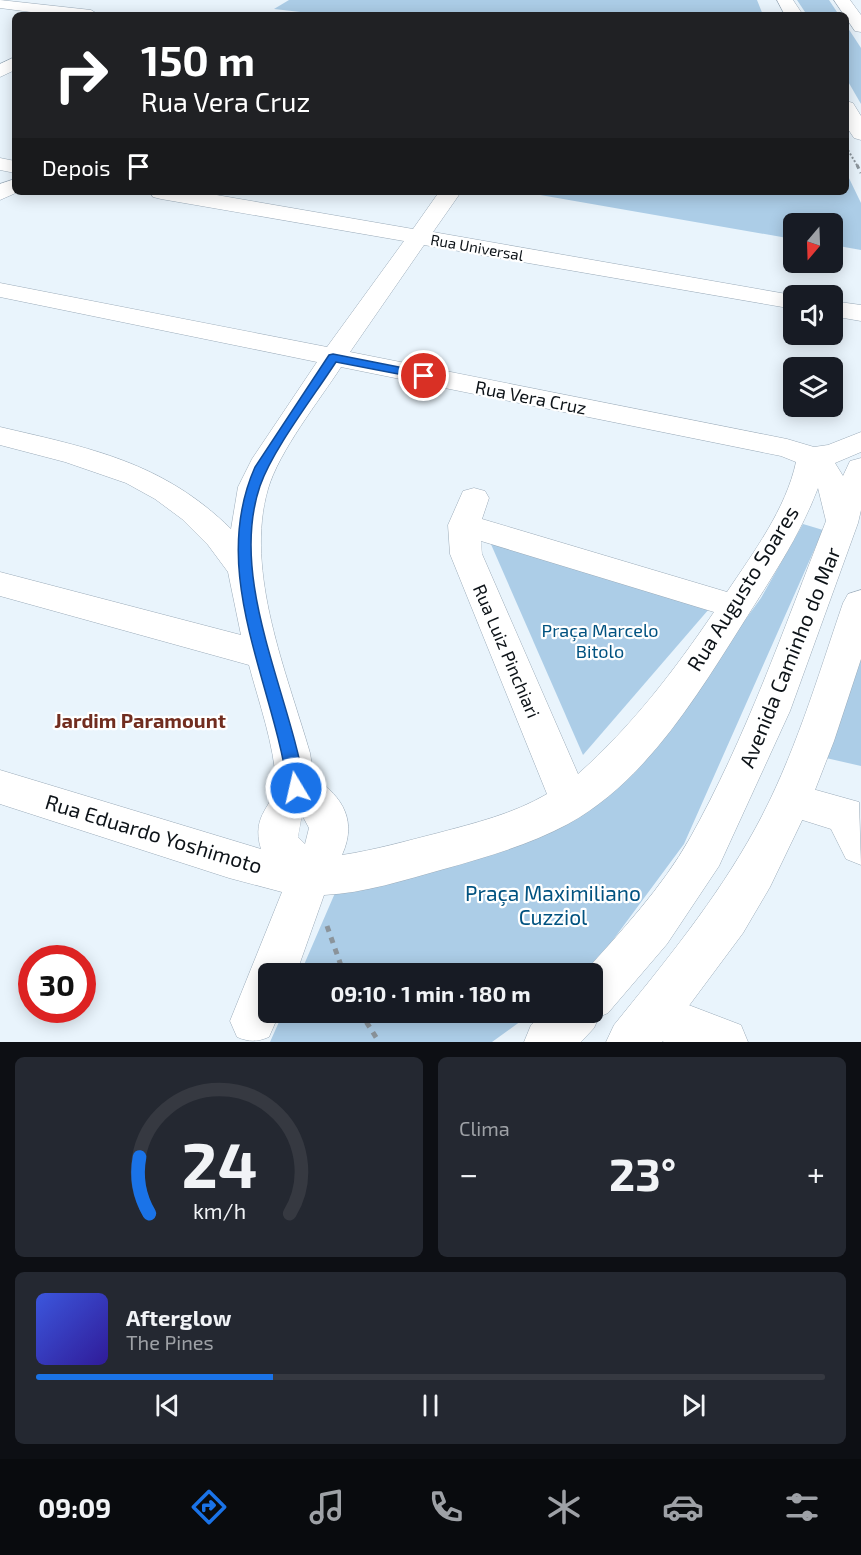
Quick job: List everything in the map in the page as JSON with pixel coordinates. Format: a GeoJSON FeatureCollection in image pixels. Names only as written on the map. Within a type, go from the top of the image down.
{"type":"FeatureCollection","features":[{"type":"Feature","properties":{"kind":"main road"},"geometry":{"type":"LineString","coordinates":[[842,0],[861,27]]}},
{"type":"Feature","properties":{"kind":"main road"},"geometry":{"type":"LineString","coordinates":[[641,1028],[700,954],[754,875],[800,780],[861,603]]}},
{"type":"Feature","properties":{"kind":"street"},"geometry":{"type":"LineString","coordinates":[[0,3],[67,12]]}},
{"type":"Feature","properties":{"kind":"street","name":"Rua Universal"},"geometry":{"type":"LineString","coordinates":[[178,195],[783,300]]}},
{"type":"Feature","properties":{"kind":"street"},"geometry":{"type":"LineString","coordinates":[[278,963],[299,911],[309,876],[282,849],[278,837],[280,818],[296,788],[291,753],[264,655],[244,569],[244,536],[253,487],[262,467],[333,358],[448,195]]}},
{"type":"Feature","properties":{"kind":"street","name":"Rua Vera Cruz"},"geometry":{"type":"LineString","coordinates":[[0,290],[787,448],[812,457]]}},
{"type":"Feature","properties":{"kind":"street"},"geometry":{"type":"LineString","coordinates":[[843,311],[861,313]]}},
{"type":"Feature","properties":{"kind":"street"},"geometry":{"type":"LineString","coordinates":[[0,436],[108,463],[135,474],[177,497],[209,525],[244,569]]}},
{"type":"Feature","properties":{"kind":"street"},"geometry":{"type":"LineString","coordinates":[[812,457],[836,453],[861,441]]}},
{"type":"Feature","properties":{"kind":"street"},"geometry":{"type":"LineString","coordinates":[[812,457],[831,478],[842,523]]}},
{"type":"Feature","properties":{"kind":"street","name":"Rua Augusto Soares"},"geometry":{"type":"LineString","coordinates":[[309,876],[377,868],[495,836],[570,802],[601,777],[645,730],[715,640],[758,570],[809,477],[812,457]]}},
{"type":"Feature","properties":{"kind":"street","name":"Avenida Caminho do Mar"},"geometry":{"type":"LineString","coordinates":[[603,985],[652,929],[704,853],[771,711],[861,468]]}},
{"type":"Feature","properties":{"kind":"street"},"geometry":{"type":"LineString","coordinates":[[209,525],[235,507],[253,487]]}},
{"type":"Feature","properties":{"kind":"street","name":"Rua Luiz Pinchiari"},"geometry":{"type":"LineString","coordinates":[[570,802],[472,568],[464,542],[469,511],[714,599]]}},
{"type":"Feature","properties":{"kind":"street"},"geometry":{"type":"LineString","coordinates":[[0,584],[264,655]]}},
{"type":"Feature","properties":{"kind":"street","name":"Rua Eduardo Yoshimoto"},"geometry":{"type":"LineString","coordinates":[[0,787],[229,859],[309,876]]}},
{"type":"Feature","properties":{"kind":"street"},"geometry":{"type":"LineString","coordinates":[[791,800],[856,827]]}},
{"type":"Feature","properties":{"kind":"street"},"geometry":{"type":"LineString","coordinates":[[548,1042],[567,1023]]}},
{"type":"Feature","properties":{"kind":"street"},"geometry":{"type":"LineString","coordinates":[[641,1028],[724,1042]]}},
{"type":"Feature","properties":{"kind":"path"},"geometry":{"type":"LineString","coordinates":[[849,151],[861,173]]}},
{"type":"Feature","properties":{"kind":"path"},"geometry":{"type":"LineString","coordinates":[[367,1023],[379,1042]]}},
{"type":"Feature","properties":{"kind":"green space"},"geometry":{"type":"Polygon","coordinates":[[[289,0],[757,0],[762,12],[300,12],[274,9],[289,0]]]}},
{"type":"Feature","properties":{"kind":"green space"},"geometry":{"type":"Polygon","coordinates":[[[797,0],[829,0],[837,12],[805,12],[797,0]]]}},
{"type":"Feature","properties":{"kind":"green space"},"geometry":{"type":"Polygon","coordinates":[[[849,30],[861,48],[861,104],[849,83],[849,30]]]}},
{"type":"Feature","properties":{"kind":"green space"},"geometry":{"type":"Polygon","coordinates":[[[849,178],[861,203],[861,250],[843,247],[843,213],[783,213],[783,237],[540,195],[849,195],[849,178]]]}},
{"type":"Feature","properties":{"kind":"green space","name":"Praça Maximiliano Cuzziol"},"geometry":{"type":"Polygon","coordinates":[[[803,524],[823,530],[684,844],[596,963],[305,963],[335,893],[523,841],[708,671],[761,598],[803,524]]]}},
{"type":"Feature","properties":{"kind":"green space","name":"Praça Marcelo Bitolo"},"geometry":{"type":"Polygon","coordinates":[[[490,542],[709,609],[583,755],[490,542]]]}},
{"type":"Feature","properties":{"kind":"green space"},"geometry":{"type":"Polygon","coordinates":[[[861,650],[861,766],[826,758],[861,650]]]}},
{"type":"Feature","properties":{"kind":"green space"},"geometry":{"type":"Polygon","coordinates":[[[278,1023],[518,1023],[492,1042],[270,1042],[278,1023]]]}},
{"type":"Feature","properties":{"kind":"district","name":"Jardim Paramount"},"geometry":{"type":"Point","coordinates":[140,720]}},
{"type":"Feature","properties":{"kind":"route"},"geometry":{"type":"LineString","coordinates":[[296,788],[291,753],[249,600],[244,569],[244,536],[253,487],[262,467],[333,358],[424,376]]}}]}
